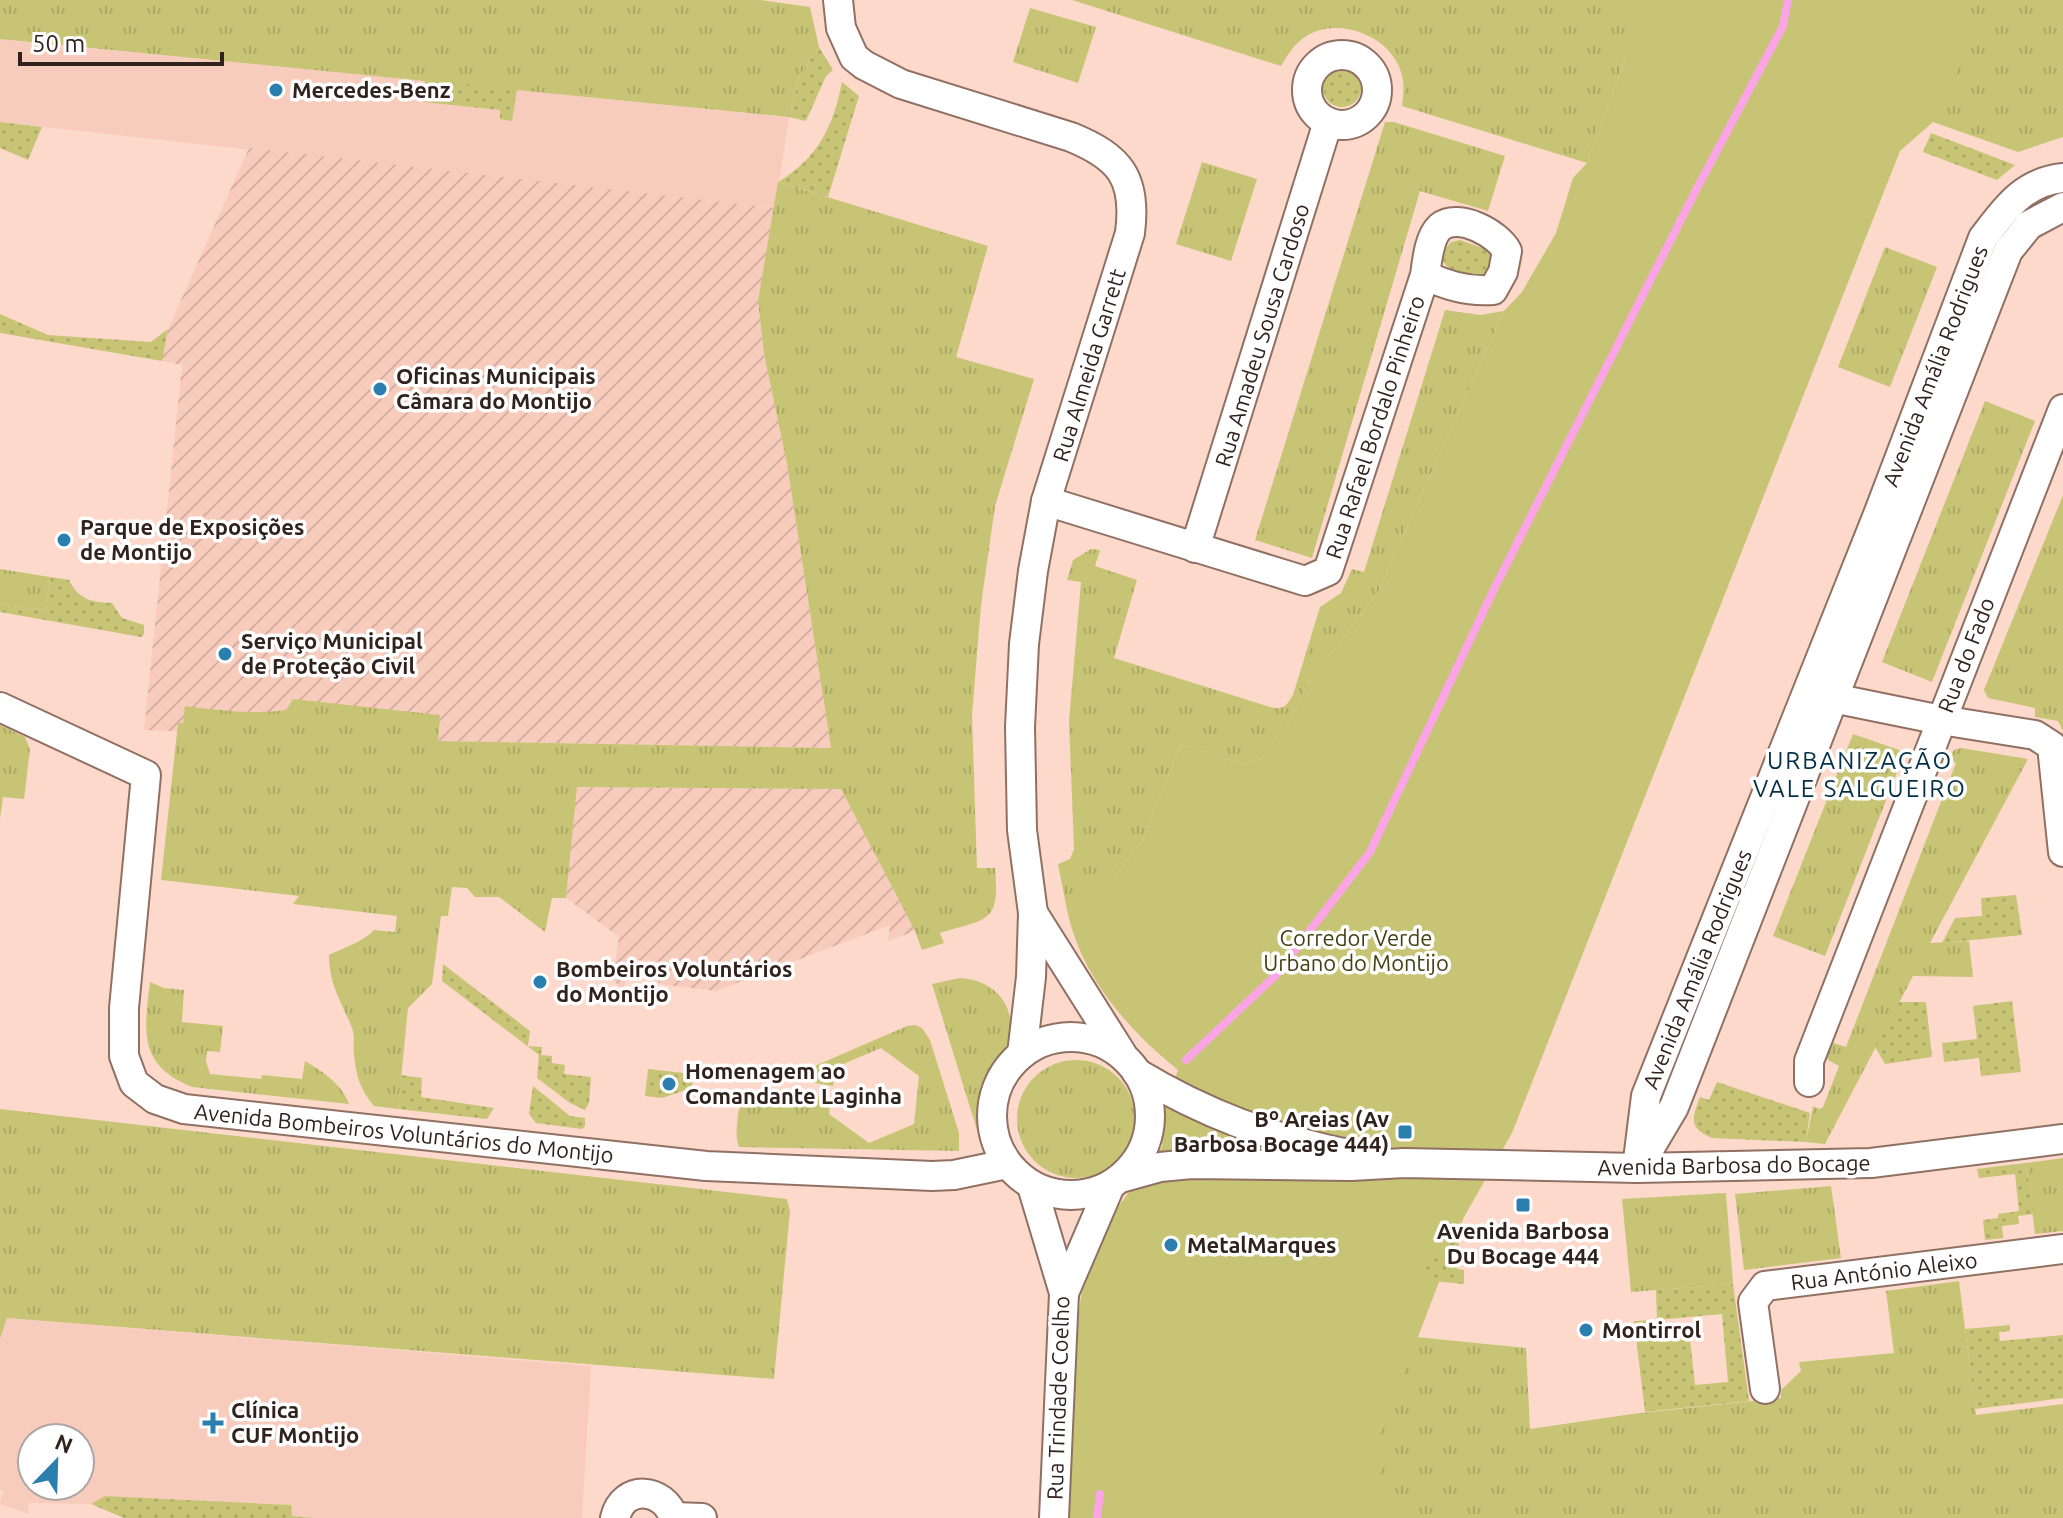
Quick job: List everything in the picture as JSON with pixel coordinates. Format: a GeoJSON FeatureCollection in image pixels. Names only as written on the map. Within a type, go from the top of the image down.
{"type":"FeatureCollection","features":[{"type":"Feature","properties":{"kind":"street","name":"Rua Almeida Garrett"},"geometry":{"type":"LineString","coordinates":[[838,0],[841,28],[854,57],[864,65],[901,84],[1097,148],[1117,163],[1129,187],[1133,210],[1130,233],[1046,501],[1033,571],[1020,727],[1022,830],[1033,913],[1031,977],[1022,1054]]}},
{"type":"Feature","properties":{"kind":"street","name":"Rua Amadeu Sousa Cardoso"},"geometry":{"type":"LineString","coordinates":[[1195,548],[1328,122]]}},
{"type":"Feature","properties":{"kind":"street","name":"Avenida Amália Rodrigues"},"geometry":{"type":"LineString","coordinates":[[1890,517],[1983,238],[2011,200],[2029,189],[2063,178]]}},
{"type":"Feature","properties":{"kind":"street","name":"Avenida Amália Rodrigues"},"geometry":{"type":"LineString","coordinates":[[1637,1168],[1674,1107],[1762,842],[1890,517],[2008,251],[2029,225],[2063,207]]}},
{"type":"Feature","properties":{"kind":"street","name":"Rua Rafael Bordalo Pinheiro"},"geometry":{"type":"LineString","coordinates":[[1046,501],[1305,581],[1328,571],[1425,275]]}},
{"type":"Feature","properties":{"kind":"street","name":"Rua do Fado"},"geometry":{"type":"LineString","coordinates":[[1809,1082],[1809,1061],[2063,409]]}},
{"type":"Feature","properties":{"kind":"street"},"geometry":{"type":"LineString","coordinates":[[1820,695],[1941,720],[2035,735],[2052,746],[2063,852]]}},
{"type":"Feature","properties":{"kind":"street","name":"Avenida Bombeiros Voluntários do Montijo"},"geometry":{"type":"LineString","coordinates":[[0,707],[146,775],[124,1008],[124,1056],[134,1083],[155,1099],[184,1109],[706,1166],[932,1176],[954,1175],[1007,1164]]}},
{"type":"Feature","properties":{"kind":"street","name":"Rua Almeida Garrett"},"geometry":{"type":"LineString","coordinates":[[1033,913],[1131,1065]]}},
{"type":"Feature","properties":{"kind":"street"},"geometry":{"type":"LineString","coordinates":[[1064,1293],[1117,1182],[1139,1160],[1144,1150],[1152,1116],[1148,1093],[1131,1065],[1109,1047],[1087,1039],[1064,1038],[1042,1043],[1022,1054],[1005,1072],[995,1094],[991,1118],[996,1142],[1007,1164],[1032,1186],[1090,1194],[1117,1182]]}},
{"type":"Feature","properties":{"kind":"street","name":"Avenida Barbosa do Bocage"},"geometry":{"type":"LineString","coordinates":[[1131,1065],[1175,1095],[1218,1117],[1314,1147],[1404,1163]]}},
{"type":"Feature","properties":{"kind":"street","name":"Avenida Barbosa do Bocage"},"geometry":{"type":"LineString","coordinates":[[1117,1182],[1160,1167],[1192,1164],[1351,1166],[1404,1163],[1637,1168],[1871,1163],[2063,1139]]}},
{"type":"Feature","properties":{"kind":"street","name":"Rua Trindade Coelho"},"geometry":{"type":"LineString","coordinates":[[1032,1186],[1064,1293],[1054,1518]]}},
{"type":"Feature","properties":{"kind":"street","name":"Rua António Aleixo"},"geometry":{"type":"LineString","coordinates":[[1765,1389],[1753,1302],[1765,1286],[2063,1249]]}},
{"type":"Feature","properties":{"kind":"street"},"geometry":{"type":"LineString","coordinates":[[615,1518],[620,1504],[628,1498],[646,1493],[664,1500],[674,1518],[702,1518]]}},
{"type":"Feature","properties":{"kind":"shaded area"},"geometry":{"type":"Polygon","coordinates":[[[0,39],[789,117],[775,208],[0,122],[0,39]]]}},
{"type":"Feature","properties":{"kind":"shaded area"},"geometry":{"type":"Polygon","coordinates":[[[249,148],[775,208],[758,301],[764,354],[787,464],[831,748],[437,741],[144,730],[182,365],[162,361],[168,329],[249,148]]]}},
{"type":"Feature","properties":{"kind":"shaded area"},"geometry":{"type":"Polygon","coordinates":[[[576,787],[841,789],[915,931],[888,941],[890,925],[716,991],[658,984],[660,962],[628,959],[624,990],[612,979],[619,937],[566,898],[576,787]]]}},
{"type":"Feature","properties":{"kind":"shaded area"},"geometry":{"type":"Polygon","coordinates":[[[7,1318],[591,1366],[582,1518],[314,1518],[291,1516],[291,1505],[105,1496],[96,1501],[96,1422],[16,1422],[16,1502],[94,1502],[28,1503],[29,1514],[0,1504],[3,1491],[0,1490],[0,1339],[7,1318]]]}},
{"type":"Feature","properties":{"kind":"green space"},"geometry":{"type":"Polygon","coordinates":[[[0,0],[761,0],[810,7],[819,47],[800,75],[789,117],[0,39],[0,0]]]}},
{"type":"Feature","properties":{"kind":"green space"},"geometry":{"type":"Polygon","coordinates":[[[1072,0],[2063,0],[2063,137],[2018,152],[1933,122],[1627,54],[1587,163],[1402,106],[1403,84],[1399,66],[1379,42],[1350,29],[1334,28],[1305,37],[1281,66],[1072,0]]]}},
{"type":"Feature","properties":{"kind":"green space","name":"Corredor Verde Urbano do Montijo"},"geometry":{"type":"Polygon","coordinates":[[[1635,0],[1966,0],[1966,47],[1933,122],[1900,151],[1512,1133],[1464,1217],[1376,1446],[1389,1518],[1067,1518],[1067,1407],[1087,1249],[1162,1147],[1166,1102],[1178,1070],[1124,1019],[1095,979],[1083,957],[1067,910],[1111,881],[1142,841],[1181,744],[1242,764],[1273,756],[1307,685],[1377,594],[1504,311],[1522,292],[1556,233],[1573,178],[1587,163],[1627,54],[1635,0]]]}},
{"type":"Feature","properties":{"kind":"green space"},"geometry":{"type":"Polygon","coordinates":[[[1030,8],[1096,27],[1078,83],[1013,62],[1030,8]]]}},
{"type":"Feature","properties":{"kind":"green space"},"geometry":{"type":"Polygon","coordinates":[[[819,47],[833,70],[826,76],[806,121],[789,117],[800,75],[819,47]]]}},
{"type":"Feature","properties":{"kind":"green space"},"geometry":{"type":"Polygon","coordinates":[[[1342,69],[1355,75],[1361,88],[1355,101],[1342,107],[1329,101],[1323,88],[1329,75],[1342,69]]]}},
{"type":"Feature","properties":{"kind":"green space"},"geometry":{"type":"Polygon","coordinates":[[[425,80],[517,89],[512,121],[500,119],[500,110],[423,102],[425,80]]]}},
{"type":"Feature","properties":{"kind":"green space"},"geometry":{"type":"Polygon","coordinates":[[[842,82],[859,96],[828,197],[778,182],[804,163],[822,140],[834,113],[842,82]]]}},
{"type":"Feature","properties":{"kind":"green space"},"geometry":{"type":"Polygon","coordinates":[[[0,122],[42,127],[28,160],[0,148],[0,122]]]}},
{"type":"Feature","properties":{"kind":"green space"},"geometry":{"type":"Polygon","coordinates":[[[1385,122],[1394,122],[1505,156],[1488,211],[1420,191],[1312,558],[1255,540],[1385,122]]]}},
{"type":"Feature","properties":{"kind":"green space"},"geometry":{"type":"Polygon","coordinates":[[[1931,133],[2015,165],[1997,180],[1923,152],[1931,133]]]}},
{"type":"Feature","properties":{"kind":"green space"},"geometry":{"type":"Polygon","coordinates":[[[1202,162],[1257,179],[1231,261],[1176,244],[1202,162]]]}},
{"type":"Feature","properties":{"kind":"green space"},"geometry":{"type":"Polygon","coordinates":[[[778,182],[988,246],[956,357],[1034,379],[995,506],[981,605],[972,715],[977,868],[995,868],[992,909],[980,921],[940,933],[944,943],[922,950],[841,789],[577,787],[566,898],[552,898],[545,932],[499,897],[475,897],[467,888],[452,887],[448,916],[441,916],[432,984],[408,1008],[398,1109],[374,1106],[365,1094],[358,1075],[353,1031],[334,985],[329,955],[360,941],[374,930],[395,932],[397,916],[293,904],[299,896],[161,880],[178,723],[183,723],[185,706],[261,712],[286,710],[293,699],[440,715],[438,741],[831,748],[787,464],[764,354],[758,301],[778,182]]]}},
{"type":"Feature","properties":{"kind":"green space"},"geometry":{"type":"Polygon","coordinates":[[[1460,240],[1491,251],[1496,258],[1492,274],[1480,279],[1456,272],[1445,264],[1445,251],[1451,242],[1460,240]]]}},
{"type":"Feature","properties":{"kind":"green space"},"geometry":{"type":"Polygon","coordinates":[[[1885,247],[1937,267],[1890,387],[1838,367],[1885,247]]]}},
{"type":"Feature","properties":{"kind":"green space"},"geometry":{"type":"Polygon","coordinates":[[[1445,310],[1480,315],[1504,311],[1377,594],[1307,685],[1273,756],[1242,764],[1181,744],[1142,841],[1111,881],[1067,910],[1058,864],[1070,859],[1074,849],[1069,721],[1081,582],[1067,580],[1073,560],[1091,549],[1100,550],[1095,566],[1137,580],[1114,658],[1270,707],[1284,706],[1293,695],[1320,607],[1341,593],[1352,569],[1364,572],[1445,310]]]}},
{"type":"Feature","properties":{"kind":"green space"},"geometry":{"type":"Polygon","coordinates":[[[0,314],[48,335],[151,342],[168,329],[162,361],[0,333],[0,314]]]}},
{"type":"Feature","properties":{"kind":"green space"},"geometry":{"type":"Polygon","coordinates":[[[1985,401],[2035,421],[1932,682],[1882,662],[1985,401]]]}},
{"type":"Feature","properties":{"kind":"green space"},"geometry":{"type":"Polygon","coordinates":[[[2063,495],[2063,731],[2058,721],[2035,717],[2035,708],[1988,698],[1984,690],[2063,495]]]}},
{"type":"Feature","properties":{"kind":"green space"},"geometry":{"type":"Polygon","coordinates":[[[0,569],[50,577],[45,611],[0,604],[0,569]]]}},
{"type":"Feature","properties":{"kind":"green space"},"geometry":{"type":"Polygon","coordinates":[[[50,577],[69,580],[86,599],[112,603],[122,618],[144,625],[144,634],[141,637],[0,612],[0,604],[45,611],[50,577]]]}},
{"type":"Feature","properties":{"kind":"green space"},"geometry":{"type":"Polygon","coordinates":[[[0,725],[25,737],[30,749],[24,799],[3,797],[0,819],[0,725]]]}},
{"type":"Feature","properties":{"kind":"green space"},"geometry":{"type":"Polygon","coordinates":[[[1853,734],[1905,752],[1825,956],[1773,936],[1853,734]]]}},
{"type":"Feature","properties":{"kind":"green space"},"geometry":{"type":"Polygon","coordinates":[[[1961,748],[2028,759],[1930,943],[1969,941],[1973,977],[1913,976],[1825,1144],[1806,1142],[1813,1106],[1823,1107],[1839,1066],[1828,1060],[1825,1051],[1828,1041],[1846,1047],[1956,763],[1949,759],[1954,750],[1961,748]]]}},
{"type":"Feature","properties":{"kind":"green space"},"geometry":{"type":"Polygon","coordinates":[[[2016,895],[2022,935],[1942,943],[1955,918],[1982,916],[1981,898],[2016,895]]]}},
{"type":"Feature","properties":{"kind":"green space"},"geometry":{"type":"Polygon","coordinates":[[[443,964],[530,1031],[528,1046],[542,1047],[541,1055],[552,1056],[552,1063],[565,1065],[564,1074],[591,1077],[589,1103],[585,1110],[570,1103],[537,1078],[539,1055],[442,981],[443,964]]]}},
{"type":"Feature","properties":{"kind":"green space"},"geometry":{"type":"Polygon","coordinates":[[[960,978],[985,984],[995,991],[1008,1009],[1010,1021],[1006,1047],[980,1089],[987,1139],[981,1143],[932,984],[960,978]]]}},
{"type":"Feature","properties":{"kind":"green space"},"geometry":{"type":"Polygon","coordinates":[[[150,982],[164,988],[184,990],[182,1022],[223,1026],[220,1052],[207,1051],[210,1074],[302,1079],[305,1061],[336,1084],[349,1104],[192,1087],[174,1078],[153,1057],[148,1045],[146,1016],[150,982]]]}},
{"type":"Feature","properties":{"kind":"green space"},"geometry":{"type":"Polygon","coordinates":[[[2012,1001],[2021,1072],[1981,1076],[1979,1058],[1944,1062],[1942,1043],[1977,1039],[1973,1006],[2012,1001]]]}},
{"type":"Feature","properties":{"kind":"green space"},"geometry":{"type":"Polygon","coordinates":[[[1899,1002],[1926,1002],[1932,1057],[1885,1064],[1875,1047],[1899,1002]]]}},
{"type":"Feature","properties":{"kind":"green space"},"geometry":{"type":"Polygon","coordinates":[[[915,1025],[922,1028],[930,1040],[959,1133],[959,1151],[739,1147],[737,1127],[742,1102],[751,1094],[763,1090],[776,1089],[831,1099],[829,1114],[869,1143],[914,1124],[919,1076],[881,1048],[836,1067],[833,1086],[815,1083],[807,1075],[810,1068],[915,1025]]]}},
{"type":"Feature","properties":{"kind":"green space"},"geometry":{"type":"Polygon","coordinates":[[[1076,1060],[1099,1064],[1118,1077],[1131,1096],[1135,1119],[1131,1142],[1118,1161],[1099,1174],[1076,1178],[1053,1174],[1034,1161],[1021,1142],[1017,1119],[1021,1096],[1034,1077],[1053,1064],[1076,1060]]]}},
{"type":"Feature","properties":{"kind":"green space"},"geometry":{"type":"Polygon","coordinates":[[[648,1069],[693,1074],[692,1088],[662,1098],[645,1096],[648,1069]]]}},
{"type":"Feature","properties":{"kind":"green space"},"geometry":{"type":"Polygon","coordinates":[[[401,1075],[422,1078],[421,1097],[494,1108],[487,1119],[398,1109],[401,1075]]]}},
{"type":"Feature","properties":{"kind":"green space"},"geometry":{"type":"Polygon","coordinates":[[[1717,1082],[1810,1113],[1806,1142],[1712,1138],[1704,1134],[1694,1122],[1695,1111],[1700,1097],[1709,1100],[1717,1082]]]}},
{"type":"Feature","properties":{"kind":"green space"},"geometry":{"type":"Polygon","coordinates":[[[533,1086],[570,1116],[585,1118],[585,1126],[582,1129],[536,1123],[529,1114],[533,1086]]]}},
{"type":"Feature","properties":{"kind":"green space"},"geometry":{"type":"Polygon","coordinates":[[[0,1109],[787,1199],[790,1211],[774,1379],[7,1318],[0,1339],[0,1109]]]}},
{"type":"Feature","properties":{"kind":"green space"},"geometry":{"type":"Polygon","coordinates":[[[2063,1158],[2063,1231],[2035,1234],[2026,1163],[2063,1158]]]}},
{"type":"Feature","properties":{"kind":"green space"},"geometry":{"type":"Polygon","coordinates":[[[2026,1163],[2033,1214],[2018,1216],[2019,1224],[2002,1226],[2003,1238],[1985,1240],[1983,1220],[2019,1211],[2015,1174],[1979,1178],[1977,1169],[2026,1163]]]}},
{"type":"Feature","properties":{"kind":"green space"},"geometry":{"type":"Polygon","coordinates":[[[1831,1186],[1841,1258],[1744,1270],[1735,1194],[1831,1186]]]}},
{"type":"Feature","properties":{"kind":"green space"},"geometry":{"type":"Polygon","coordinates":[[[1726,1193],[1733,1284],[1631,1292],[1622,1199],[1726,1193]]]}},
{"type":"Feature","properties":{"kind":"green space"},"geometry":{"type":"Polygon","coordinates":[[[1448,1236],[1459,1238],[1457,1269],[1464,1270],[1464,1284],[1422,1280],[1425,1256],[1445,1259],[1448,1236]]]}},
{"type":"Feature","properties":{"kind":"green space"},"geometry":{"type":"Polygon","coordinates":[[[1959,1281],[1976,1415],[2063,1404],[2063,1518],[1063,1518],[1416,1337],[1526,1348],[1530,1429],[1781,1398],[1781,1390],[1801,1371],[1799,1362],[1894,1353],[1886,1291],[1959,1281]]]}},
{"type":"Feature","properties":{"kind":"green space"},"geometry":{"type":"Polygon","coordinates":[[[1733,1284],[1749,1401],[1645,1412],[1634,1321],[1658,1322],[1660,1342],[1690,1339],[1695,1385],[1728,1382],[1722,1314],[1657,1320],[1656,1290],[1733,1284]]]}},
{"type":"Feature","properties":{"kind":"green space"},"geometry":{"type":"Polygon","coordinates":[[[2010,1325],[2010,1331],[1999,1332],[2000,1341],[2063,1335],[2063,1398],[1975,1409],[1965,1329],[2010,1325]]]}},
{"type":"Feature","properties":{"kind":"green space"},"geometry":{"type":"Polygon","coordinates":[[[105,1496],[291,1505],[292,1516],[314,1518],[124,1518],[91,1504],[105,1496]]]}},
{"type":"Feature","properties":{"kind":"waterway"},"geometry":{"type":"LineString","coordinates":[[1186,1060],[1276,975],[1370,852],[1495,587],[1694,194],[1783,26],[1788,0]]}},
{"type":"Feature","properties":{"kind":"waterway"},"geometry":{"type":"LineString","coordinates":[[1097,1518],[1100,1494]]}},
{"type":"Feature","properties":{"kind":"place","name":"Mercedes-Benz"},"geometry":{"type":"Point","coordinates":[276,90]}},
{"type":"Feature","properties":{"kind":"place","name":"Oficinas Municipais Câmara do Montijo"},"geometry":{"type":"Point","coordinates":[380,389]}},
{"type":"Feature","properties":{"kind":"place","name":"Parque de Exposições de Montijo"},"geometry":{"type":"Point","coordinates":[64,540]}},
{"type":"Feature","properties":{"kind":"place","name":"Serviço Municipal de Proteção Civil"},"geometry":{"type":"Point","coordinates":[225,654]}},
{"type":"Feature","properties":{"kind":"place","name":"Bombeiros Voluntários do Montijo"},"geometry":{"type":"Point","coordinates":[540,982]}},
{"type":"Feature","properties":{"kind":"place","name":"Homenagem ao Comandante Laginha"},"geometry":{"type":"Point","coordinates":[669,1084]}},
{"type":"Feature","properties":{"kind":"place","name":"Bº Areias (Av Barbosa Bocage 444)"},"geometry":{"type":"Point","coordinates":[1405,1132]}},
{"type":"Feature","properties":{"kind":"place","name":"Avenida Barbosa Du Bocage 444"},"geometry":{"type":"Point","coordinates":[1523,1205]}},
{"type":"Feature","properties":{"kind":"place","name":"MetalMarques"},"geometry":{"type":"Point","coordinates":[1171,1245]}},
{"type":"Feature","properties":{"kind":"place","name":"Montirrol"},"geometry":{"type":"Point","coordinates":[1586,1330]}},
{"type":"Feature","properties":{"kind":"place","name":"Clínica CUF Montijo"},"geometry":{"type":"Point","coordinates":[213,1423]}},
{"type":"Feature","properties":{"kind":"district","name":"URBANIZAÇÃO VALE SALGUEIRO"},"geometry":{"type":"Point","coordinates":[1860,775]}}]}
